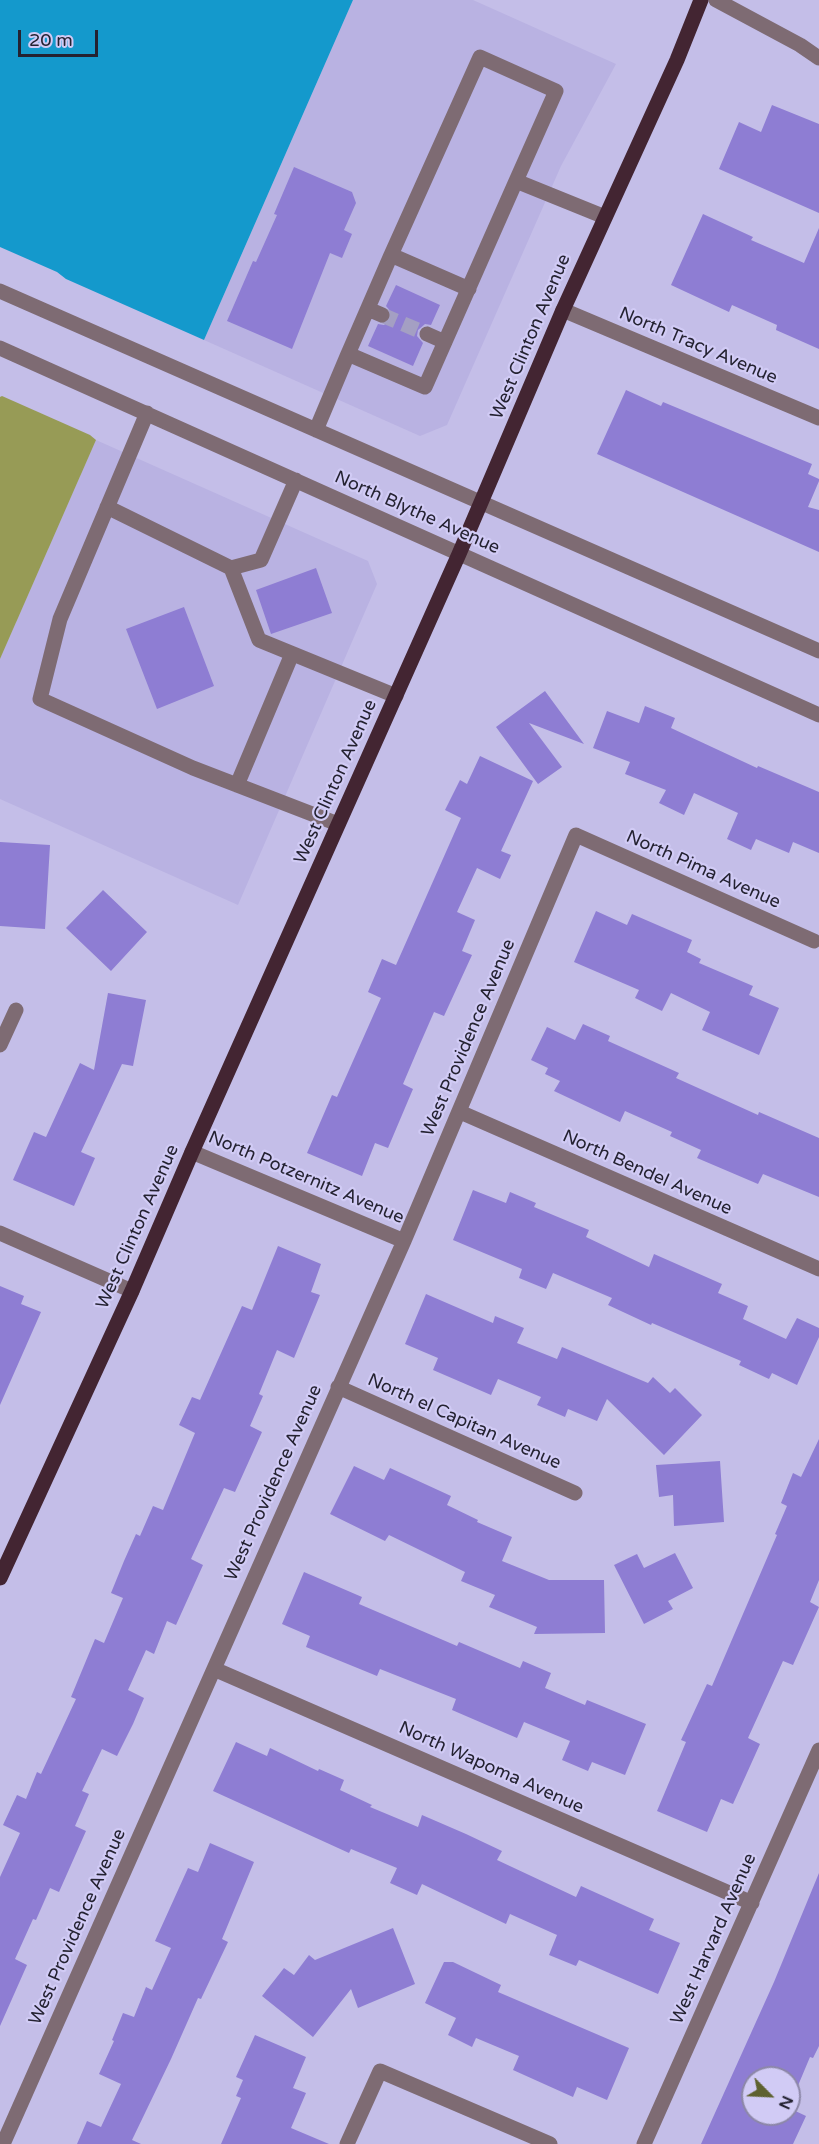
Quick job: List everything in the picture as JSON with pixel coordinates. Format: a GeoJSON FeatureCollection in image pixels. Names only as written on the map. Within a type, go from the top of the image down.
{"type":"FeatureCollection","features":[{"type":"Feature","properties":{"kind":"main road","name":"West Clinton Avenue"},"geometry":{"type":"LineString","coordinates":[[0,1578],[3,1562],[132,1291],[481,504],[563,310],[677,60],[701,0]]}},
{"type":"Feature","properties":{"kind":"street"},"geometry":{"type":"LineString","coordinates":[[716,0],[800,45],[819,58]]}},
{"type":"Feature","properties":{"kind":"street"},"geometry":{"type":"LineString","coordinates":[[316,430],[348,354],[375,312],[391,255],[480,57],[556,91],[425,387],[348,354]]}},
{"type":"Feature","properties":{"kind":"street"},"geometry":{"type":"LineString","coordinates":[[516,181],[605,217]]}},
{"type":"Feature","properties":{"kind":"street"},"geometry":{"type":"LineString","coordinates":[[391,255],[469,289]]}},
{"type":"Feature","properties":{"kind":"street","name":"North Blythe Avenue"},"geometry":{"type":"LineString","coordinates":[[0,291],[819,651]]}},
{"type":"Feature","properties":{"kind":"street","name":"North Tracy Avenue"},"geometry":{"type":"LineString","coordinates":[[563,310],[819,418]]}},
{"type":"Feature","properties":{"kind":"street"},"geometry":{"type":"LineString","coordinates":[[427,334],[445,342]]}},
{"type":"Feature","properties":{"kind":"street","name":"North Blythe Avenue"},"geometry":{"type":"LineString","coordinates":[[0,348],[819,714]]}},
{"type":"Feature","properties":{"kind":"street"},"geometry":{"type":"LineString","coordinates":[[147,413],[60,619],[40,699],[193,768],[338,824]]}},
{"type":"Feature","properties":{"kind":"street"},"geometry":{"type":"LineString","coordinates":[[108,507],[231,568],[261,560],[296,480]]}},
{"type":"Feature","properties":{"kind":"street"},"geometry":{"type":"LineString","coordinates":[[231,568],[259,640],[396,696]]}},
{"type":"Feature","properties":{"kind":"street"},"geometry":{"type":"LineString","coordinates":[[237,784],[292,654]]}},
{"type":"Feature","properties":{"kind":"street","name":"North Pima Avenue"},"geometry":{"type":"LineString","coordinates":[[576,835],[814,941]]}},
{"type":"Feature","properties":{"kind":"street","name":"West Providence Avenue"},"geometry":{"type":"LineString","coordinates":[[3,2144],[404,1241],[576,835]]}},
{"type":"Feature","properties":{"kind":"street"},"geometry":{"type":"LineString","coordinates":[[0,1045],[16,1010]]}},
{"type":"Feature","properties":{"kind":"street","name":"North Bendel Avenue"},"geometry":{"type":"LineString","coordinates":[[460,1112],[819,1269]]}},
{"type":"Feature","properties":{"kind":"street","name":"North Potzernitz Avenue"},"geometry":{"type":"LineString","coordinates":[[192,1152],[404,1241]]}},
{"type":"Feature","properties":{"kind":"street"},"geometry":{"type":"LineString","coordinates":[[0,1233],[132,1291]]}},
{"type":"Feature","properties":{"kind":"street","name":"North el Capitan Avenue"},"geometry":{"type":"LineString","coordinates":[[338,1387],[575,1492]]}},
{"type":"Feature","properties":{"kind":"street","name":"North Wapoma Avenue"},"geometry":{"type":"LineString","coordinates":[[214,1669],[752,1903]]}},
{"type":"Feature","properties":{"kind":"street","name":"West Harvard Avenue"},"geometry":{"type":"LineString","coordinates":[[644,2144],[819,1750]]}},
{"type":"Feature","properties":{"kind":"street"},"geometry":{"type":"LineString","coordinates":[[347,2144],[380,2071],[550,2144]]}},
{"type":"Feature","properties":{"kind":"shaded area"},"geometry":{"type":"Polygon","coordinates":[[[353,0],[473,0],[616,64],[561,166],[447,425],[420,436],[204,340],[353,0]]]}},
{"type":"Feature","properties":{"kind":"shaded area"},"geometry":{"type":"Polygon","coordinates":[[[96,440],[368,561],[377,584],[238,905],[0,799],[0,659],[96,440]]]}},
{"type":"Feature","properties":{"kind":"green space"},"geometry":{"type":"Polygon","coordinates":[[[0,397],[90,435],[96,440],[0,659],[0,397]]]}},
{"type":"Feature","properties":{"kind":"water"},"geometry":{"type":"Polygon","coordinates":[[[0,0],[353,0],[204,340],[0,247],[0,0]]]}},
{"type":"Feature","properties":{"kind":"building"},"geometry":{"type":"Polygon","coordinates":[[[772,105],[819,124],[819,213],[719,169],[739,122],[761,132],[772,105]]]}},
{"type":"Feature","properties":{"kind":"building"},"geometry":{"type":"Polygon","coordinates":[[[294,167],[352,192],[356,203],[344,230],[352,234],[342,258],[330,253],[292,349],[227,321],[253,261],[256,262],[277,215],[274,214],[294,167]]]}},
{"type":"Feature","properties":{"kind":"building"},"geometry":{"type":"Polygon","coordinates":[[[703,214],[753,237],[751,240],[804,263],[819,228],[819,349],[776,330],[777,325],[732,305],[729,312],[671,285],[703,214]]]}},
{"type":"Feature","properties":{"kind":"building"},"geometry":{"type":"Polygon","coordinates":[[[396,285],[440,305],[431,325],[425,324],[418,330],[417,336],[423,343],[413,366],[368,346],[378,324],[384,325],[391,319],[392,313],[386,306],[396,285]]]}},
{"type":"Feature","properties":{"kind":"building"},"geometry":{"type":"Polygon","coordinates":[[[626,390],[661,406],[663,402],[812,464],[808,474],[819,481],[808,507],[819,510],[819,552],[597,454],[626,390]]]}},
{"type":"Feature","properties":{"kind":"building"},"geometry":{"type":"Polygon","coordinates":[[[316,568],[332,613],[271,634],[256,590],[316,568]]]}},
{"type":"Feature","properties":{"kind":"building"},"geometry":{"type":"Polygon","coordinates":[[[184,607],[214,686],[157,709],[126,629],[184,607]]]}},
{"type":"Feature","properties":{"kind":"building"},"geometry":{"type":"Polygon","coordinates":[[[545,691],[584,744],[529,723],[562,767],[538,784],[496,727],[545,691]]]}},
{"type":"Feature","properties":{"kind":"building"},"geometry":{"type":"Polygon","coordinates":[[[645,706],[675,718],[671,728],[757,768],[758,766],[819,792],[819,853],[793,842],[789,853],[756,839],[751,850],[727,839],[738,813],[694,793],[684,815],[659,803],[666,790],[625,774],[630,762],[593,748],[607,711],[639,723],[645,706]]]}},
{"type":"Feature","properties":{"kind":"building"},"geometry":{"type":"Polygon","coordinates":[[[480,756],[533,781],[501,851],[511,855],[500,879],[477,868],[457,912],[475,920],[462,951],[472,955],[444,1016],[434,1012],[420,1044],[403,1084],[413,1089],[388,1148],[375,1143],[362,1176],[307,1153],[332,1095],[337,1097],[381,998],[368,992],[382,959],[396,965],[461,818],[445,810],[460,780],[467,784],[480,756]]]}},
{"type":"Feature","properties":{"kind":"building"},"geometry":{"type":"Polygon","coordinates":[[[0,842],[50,845],[45,929],[0,926],[0,842]]]}},
{"type":"Feature","properties":{"kind":"building"},"geometry":{"type":"Polygon","coordinates":[[[103,890],[147,932],[111,971],[66,928],[103,890]]]}},
{"type":"Feature","properties":{"kind":"building"},"geometry":{"type":"Polygon","coordinates":[[[596,911],[627,925],[632,914],[692,940],[687,952],[701,959],[699,963],[753,986],[749,995],[779,1008],[759,1055],[702,1030],[710,1012],[671,993],[662,1011],[635,998],[639,990],[574,962],[596,911]]]}},
{"type":"Feature","properties":{"kind":"building"},"geometry":{"type":"Polygon","coordinates":[[[108,993],[146,1000],[133,1066],[122,1064],[81,1152],[95,1158],[74,1206],[13,1180],[34,1132],[46,1137],[80,1063],[94,1070],[108,993]]]}},
{"type":"Feature","properties":{"kind":"building"},"geometry":{"type":"Polygon","coordinates":[[[583,1024],[610,1036],[608,1041],[679,1073],[676,1078],[758,1115],[759,1112],[819,1138],[819,1197],[763,1174],[758,1184],[697,1158],[701,1150],[670,1136],[672,1132],[625,1111],[620,1122],[554,1091],[560,1081],[545,1074],[548,1068],[531,1060],[547,1027],[575,1040],[583,1024]]]}},
{"type":"Feature","properties":{"kind":"building"},"geometry":{"type":"Polygon","coordinates":[[[473,1190],[506,1203],[510,1192],[536,1203],[534,1207],[589,1230],[586,1237],[649,1267],[654,1254],[722,1284],[718,1293],[748,1306],[743,1319],[786,1339],[797,1318],[819,1328],[819,1337],[797,1385],[772,1373],[769,1379],[739,1365],[741,1361],[652,1323],[651,1325],[608,1305],[612,1298],[553,1273],[546,1289],[519,1278],[522,1269],[453,1240],[473,1190]]]}},
{"type":"Feature","properties":{"kind":"building"},"geometry":{"type":"Polygon","coordinates":[[[278,1246],[321,1264],[311,1292],[320,1295],[294,1358],[277,1350],[259,1394],[263,1396],[250,1426],[262,1432],[235,1492],[224,1488],[191,1559],[203,1565],[176,1625],[167,1621],[154,1654],[146,1650],[128,1690],[144,1698],[133,1724],[117,1756],[102,1749],[82,1791],[89,1794],[75,1826],[86,1831],[59,1892],[50,1888],[15,1959],[27,1965],[0,2026],[0,1877],[20,1833],[3,1825],[17,1795],[26,1799],[37,1772],[41,1774],[76,1699],[71,1697],[95,1639],[104,1643],[123,1598],[111,1593],[124,1561],[136,1534],[140,1536],[153,1506],[163,1510],[195,1433],[179,1425],[192,1397],[200,1400],[242,1306],[252,1310],[278,1246]]]}},
{"type":"Feature","properties":{"kind":"building"},"geometry":{"type":"Polygon","coordinates":[[[0,1286],[24,1296],[21,1304],[41,1312],[0,1405],[0,1286]]]}},
{"type":"Feature","properties":{"kind":"building"},"geometry":{"type":"Polygon","coordinates":[[[426,1294],[493,1323],[495,1316],[524,1328],[517,1343],[557,1359],[562,1347],[648,1383],[653,1377],[670,1393],[675,1388],[702,1415],[664,1455],[607,1399],[597,1421],[568,1409],[565,1417],[537,1405],[541,1397],[498,1379],[491,1395],[433,1370],[438,1358],[405,1344],[426,1294]]]}},
{"type":"Feature","properties":{"kind":"building"},"geometry":{"type":"Polygon","coordinates":[[[819,1439],[819,1580],[810,1602],[819,1607],[793,1665],[783,1661],[748,1738],[760,1744],[733,1804],[721,1799],[707,1832],[657,1811],[686,1742],[681,1740],[707,1684],[712,1686],[777,1535],[775,1534],[787,1506],[781,1503],[793,1473],[801,1477],[819,1439]]]}},
{"type":"Feature","properties":{"kind":"building"},"geometry":{"type":"Polygon","coordinates":[[[720,1461],[724,1522],[674,1526],[673,1495],[659,1497],[656,1465],[720,1461]]]}},
{"type":"Feature","properties":{"kind":"building"},"geometry":{"type":"Polygon","coordinates":[[[354,1466],[384,1480],[390,1468],[451,1496],[447,1505],[478,1520],[477,1522],[512,1537],[502,1561],[549,1580],[604,1580],[605,1633],[534,1634],[537,1627],[489,1607],[495,1595],[461,1581],[465,1572],[389,1535],[385,1541],[330,1514],[354,1466]]]}},
{"type":"Feature","properties":{"kind":"building"},"geometry":{"type":"Polygon","coordinates":[[[675,1553],[693,1588],[668,1601],[673,1609],[644,1624],[614,1565],[637,1554],[644,1568],[675,1553]]]}},
{"type":"Feature","properties":{"kind":"building"},"geometry":{"type":"Polygon","coordinates":[[[304,1572],[362,1597],[359,1604],[457,1646],[459,1642],[520,1668],[523,1661],[551,1673],[545,1688],[585,1705],[587,1700],[646,1724],[625,1775],[592,1762],[588,1771],[562,1760],[570,1741],[524,1722],[517,1738],[452,1710],[456,1699],[380,1669],[377,1676],[306,1647],[310,1636],[282,1624],[304,1572]]]}},
{"type":"Feature","properties":{"kind":"building"},"geometry":{"type":"Polygon","coordinates":[[[236,1742],[267,1756],[270,1748],[318,1771],[319,1769],[344,1780],[340,1790],[372,1805],[370,1807],[418,1827],[422,1815],[466,1834],[502,1851],[497,1860],[576,1897],[581,1886],[654,1919],[649,1930],[680,1943],[658,1994],[579,1960],[576,1966],[549,1955],[557,1935],[510,1914],[506,1924],[422,1884],[417,1895],[390,1883],[397,1868],[351,1849],[349,1853],[213,1791],[236,1742]]]}},
{"type":"Feature","properties":{"kind":"building"},"geometry":{"type":"Polygon","coordinates":[[[210,1843],[254,1862],[222,1939],[228,1942],[201,1999],[198,1998],[132,2140],[141,2144],[77,2144],[87,2121],[101,2127],[121,2084],[99,2074],[114,2041],[112,2040],[123,2013],[134,2017],[146,1987],[152,1990],[171,1948],[155,1941],[188,1868],[198,1872],[210,1843]]]}},
{"type":"Feature","properties":{"kind":"building"},"geometry":{"type":"Polygon","coordinates":[[[819,1873],[819,2046],[813,2058],[810,2057],[801,2078],[801,2066],[741,2066],[741,2126],[801,2126],[801,2114],[806,2116],[793,2144],[701,2144],[774,1982],[819,1873]]]}},
{"type":"Feature","properties":{"kind":"building"},"geometry":{"type":"Polygon","coordinates":[[[393,1928],[415,1984],[358,2008],[351,1989],[313,2037],[262,1996],[284,1968],[294,1975],[309,1955],[315,1960],[393,1928]]]}},
{"type":"Feature","properties":{"kind":"building"},"geometry":{"type":"Polygon","coordinates":[[[444,1962],[453,1962],[501,1985],[498,1992],[629,2048],[607,2100],[577,2087],[573,2097],[513,2070],[519,2056],[476,2038],[472,2047],[448,2035],[456,2018],[425,2003],[444,1962]]]}},
{"type":"Feature","properties":{"kind":"building"},"geometry":{"type":"Polygon","coordinates":[[[255,2035],[306,2057],[293,2088],[306,2093],[291,2128],[329,2144],[221,2144],[241,2098],[236,2096],[243,2080],[236,2077],[255,2035]]]}},
{"type":"Feature","properties":{"kind":"tunnel"},"geometry":{"type":"LineString","coordinates":[[382,315],[427,334]]}}]}
